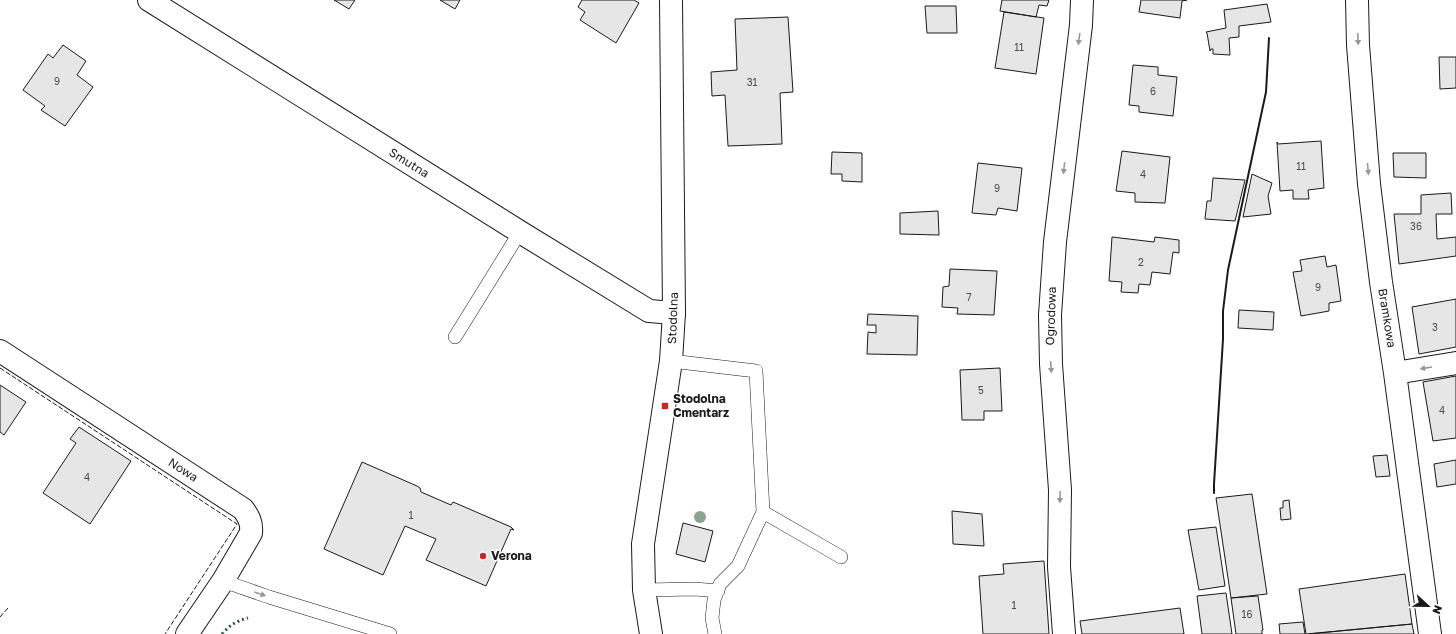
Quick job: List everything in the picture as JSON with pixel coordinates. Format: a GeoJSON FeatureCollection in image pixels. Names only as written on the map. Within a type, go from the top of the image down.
{"type":"FeatureCollection","features":[{"type":"Feature","properties":{"kind":"street","name":"Smutna"},"geometry":{"type":"LineString","coordinates":[[149,0],[649,311],[674,313]]}},
{"type":"Feature","properties":{"kind":"street","name":"Stodolna"},"geometry":{"type":"LineString","coordinates":[[651,634],[644,590],[643,544],[671,361],[674,313],[671,0]]}},
{"type":"Feature","properties":{"kind":"street","name":"Ogrodowa"},"geometry":{"type":"LineString","coordinates":[[1064,634],[1059,567],[1060,490],[1051,364],[1050,315],[1055,242],[1081,25],[1082,0]]}},
{"type":"Feature","properties":{"kind":"street","name":"Bramkowa"},"geometry":{"type":"LineString","coordinates":[[1357,0],[1358,45],[1369,184],[1381,282],[1396,373],[1430,634]]}},
{"type":"Feature","properties":{"kind":"street","name":"Nowa"},"geometry":{"type":"LineString","coordinates":[[0,351],[243,509],[248,516],[252,525],[251,533],[223,580],[187,634]]}},
{"type":"Feature","properties":{"kind":"street"},"geometry":{"type":"LineString","coordinates":[[1396,373],[1456,363]]}},
{"type":"Feature","properties":{"kind":"lane"},"geometry":{"type":"LineString","coordinates":[[455,337],[520,232]]}},
{"type":"Feature","properties":{"kind":"lane"},"geometry":{"type":"LineString","coordinates":[[671,361],[756,371],[763,512],[738,566],[720,584],[714,600],[712,618],[715,634]]}},
{"type":"Feature","properties":{"kind":"lane"},"geometry":{"type":"LineString","coordinates":[[763,512],[841,557]]}},
{"type":"Feature","properties":{"kind":"lane"},"geometry":{"type":"LineString","coordinates":[[223,580],[269,597],[390,634]]}},
{"type":"Feature","properties":{"kind":"lane"},"geometry":{"type":"LineString","coordinates":[[644,590],[695,589],[718,591]]}},
{"type":"Feature","properties":{"kind":"building"},"geometry":{"type":"Polygon","coordinates":[[[334,0],[355,0],[349,9],[334,0]]]}},
{"type":"Feature","properties":{"kind":"building"},"geometry":{"type":"Polygon","coordinates":[[[440,0],[460,0],[455,9],[440,0]]]}},
{"type":"Feature","properties":{"kind":"building"},"geometry":{"type":"Polygon","coordinates":[[[582,0],[634,0],[639,3],[616,43],[580,20],[585,12],[578,7],[582,0]]]}},
{"type":"Feature","properties":{"kind":"building"},"geometry":{"type":"Polygon","coordinates":[[[1002,0],[1049,0],[1047,6],[1039,5],[1036,17],[1000,11],[1002,0]]]}},
{"type":"Feature","properties":{"kind":"building"},"geometry":{"type":"Polygon","coordinates":[[[1141,0],[1187,0],[1182,1],[1180,18],[1139,12],[1141,0]]]}},
{"type":"Feature","properties":{"kind":"building"},"geometry":{"type":"Polygon","coordinates":[[[1267,4],[1271,22],[1239,26],[1239,37],[1229,38],[1230,55],[1213,54],[1213,49],[1210,51],[1206,32],[1226,28],[1224,10],[1267,4]]]}},
{"type":"Feature","properties":{"kind":"building"},"geometry":{"type":"Polygon","coordinates":[[[925,6],[956,6],[957,33],[927,33],[925,6]]]}},
{"type":"Feature","properties":{"kind":"building"},"geometry":{"type":"Polygon","coordinates":[[[1004,12],[1044,18],[1036,74],[995,68],[1004,12]]]}},
{"type":"Feature","properties":{"kind":"building"},"geometry":{"type":"Polygon","coordinates":[[[788,17],[793,92],[780,93],[782,144],[728,146],[725,95],[712,96],[711,72],[737,70],[735,19],[788,17]]]}},
{"type":"Feature","properties":{"kind":"building"},"geometry":{"type":"Polygon","coordinates":[[[63,45],[86,61],[77,75],[93,87],[65,126],[41,110],[45,106],[23,90],[48,54],[53,58],[63,45]]]}},
{"type":"Feature","properties":{"kind":"building"},"geometry":{"type":"Polygon","coordinates":[[[1439,57],[1456,57],[1456,88],[1440,89],[1439,57]]]}},
{"type":"Feature","properties":{"kind":"building"},"geometry":{"type":"Polygon","coordinates":[[[1133,65],[1158,67],[1158,75],[1177,77],[1173,116],[1139,112],[1139,106],[1129,105],[1133,65]]]}},
{"type":"Feature","properties":{"kind":"building"},"geometry":{"type":"Polygon","coordinates":[[[1321,141],[1324,188],[1308,190],[1309,199],[1293,199],[1293,190],[1280,191],[1277,142],[1278,144],[1321,141]]]}},
{"type":"Feature","properties":{"kind":"building"},"geometry":{"type":"Polygon","coordinates":[[[1122,151],[1170,157],[1165,203],[1135,202],[1135,193],[1116,191],[1122,151]]]}},
{"type":"Feature","properties":{"kind":"building"},"geometry":{"type":"Polygon","coordinates":[[[832,152],[862,153],[862,182],[842,181],[842,174],[831,174],[832,152]]]}},
{"type":"Feature","properties":{"kind":"building"},"geometry":{"type":"Polygon","coordinates":[[[1393,153],[1426,153],[1426,178],[1394,177],[1393,153]]]}},
{"type":"Feature","properties":{"kind":"building"},"geometry":{"type":"Polygon","coordinates":[[[978,163],[1022,168],[1017,211],[998,208],[996,215],[972,213],[978,163]]]}},
{"type":"Feature","properties":{"kind":"building"},"geometry":{"type":"Polygon","coordinates":[[[1252,174],[1272,183],[1268,196],[1271,214],[1243,217],[1252,174]]]}},
{"type":"Feature","properties":{"kind":"building"},"geometry":{"type":"Polygon","coordinates":[[[1213,178],[1245,180],[1235,221],[1205,219],[1207,201],[1211,201],[1213,178]]]}},
{"type":"Feature","properties":{"kind":"building"},"geometry":{"type":"Polygon","coordinates":[[[1451,193],[1452,214],[1436,214],[1437,239],[1456,237],[1456,256],[1399,264],[1394,214],[1421,214],[1421,195],[1451,193]]]}},
{"type":"Feature","properties":{"kind":"building"},"geometry":{"type":"Polygon","coordinates":[[[938,211],[939,235],[900,234],[900,213],[938,211]]]}},
{"type":"Feature","properties":{"kind":"building"},"geometry":{"type":"Polygon","coordinates":[[[1112,237],[1154,242],[1155,237],[1179,240],[1179,253],[1173,252],[1170,274],[1152,272],[1150,285],[1139,284],[1138,293],[1121,292],[1122,282],[1109,281],[1112,237]]]}},
{"type":"Feature","properties":{"kind":"building"},"geometry":{"type":"Polygon","coordinates":[[[1325,256],[1327,267],[1336,265],[1341,301],[1329,303],[1329,311],[1301,316],[1293,272],[1302,271],[1300,260],[1325,256]]]}},
{"type":"Feature","properties":{"kind":"building"},"geometry":{"type":"Polygon","coordinates":[[[950,269],[997,271],[994,315],[957,314],[958,308],[942,307],[943,287],[949,286],[950,269]]]}},
{"type":"Feature","properties":{"kind":"building"},"geometry":{"type":"Polygon","coordinates":[[[1456,299],[1456,347],[1419,354],[1412,307],[1456,299]]]}},
{"type":"Feature","properties":{"kind":"building"},"geometry":{"type":"Polygon","coordinates":[[[1239,310],[1274,312],[1273,330],[1238,328],[1239,310]]]}},
{"type":"Feature","properties":{"kind":"building"},"geometry":{"type":"Polygon","coordinates":[[[868,314],[918,316],[917,355],[867,354],[868,332],[876,333],[876,325],[867,325],[868,314]]]}},
{"type":"Feature","properties":{"kind":"building"},"geometry":{"type":"Polygon","coordinates":[[[1000,368],[1002,411],[984,411],[984,420],[962,420],[960,370],[1000,368]]]}},
{"type":"Feature","properties":{"kind":"building"},"geometry":{"type":"Polygon","coordinates":[[[1456,376],[1456,438],[1433,441],[1423,382],[1456,376]]]}},
{"type":"Feature","properties":{"kind":"building"},"geometry":{"type":"Polygon","coordinates":[[[0,385],[26,402],[4,435],[0,432],[0,385]]]}},
{"type":"Feature","properties":{"kind":"building"},"geometry":{"type":"Polygon","coordinates":[[[79,427],[131,461],[90,524],[43,493],[76,443],[70,439],[79,427]]]}},
{"type":"Feature","properties":{"kind":"building"},"geometry":{"type":"Polygon","coordinates":[[[1387,455],[1390,476],[1376,477],[1373,456],[1387,455]]]}},
{"type":"Feature","properties":{"kind":"building"},"geometry":{"type":"Polygon","coordinates":[[[1456,460],[1456,484],[1437,487],[1434,464],[1456,460]]]}},
{"type":"Feature","properties":{"kind":"building"},"geometry":{"type":"Polygon","coordinates":[[[362,462],[417,486],[420,488],[421,492],[451,505],[453,502],[511,527],[514,530],[511,529],[486,586],[426,560],[436,539],[405,526],[383,575],[324,549],[362,462]]]}},
{"type":"Feature","properties":{"kind":"building"},"geometry":{"type":"Polygon","coordinates":[[[1252,494],[1267,594],[1231,598],[1216,498],[1252,494]]]}},
{"type":"Feature","properties":{"kind":"building"},"geometry":{"type":"Polygon","coordinates":[[[1289,500],[1291,519],[1281,520],[1280,508],[1283,508],[1283,501],[1289,500]]]}},
{"type":"Feature","properties":{"kind":"building"},"geometry":{"type":"Polygon","coordinates":[[[952,511],[982,514],[984,546],[953,544],[952,511]]]}},
{"type":"Feature","properties":{"kind":"building"},"geometry":{"type":"Polygon","coordinates":[[[683,523],[713,531],[705,562],[676,554],[683,523]]]}},
{"type":"Feature","properties":{"kind":"building"},"geometry":{"type":"Polygon","coordinates":[[[1216,527],[1225,586],[1199,590],[1188,530],[1216,527]]]}},
{"type":"Feature","properties":{"kind":"building"},"geometry":{"type":"Polygon","coordinates":[[[1044,561],[1049,634],[983,634],[979,576],[1004,574],[1003,564],[1044,561]]]}},
{"type":"Feature","properties":{"kind":"building"},"geometry":{"type":"Polygon","coordinates":[[[1405,574],[1412,624],[1306,634],[1299,589],[1405,574]]]}},
{"type":"Feature","properties":{"kind":"building"},"geometry":{"type":"Polygon","coordinates":[[[1226,593],[1232,634],[1202,634],[1197,596],[1226,593]]]}},
{"type":"Feature","properties":{"kind":"building"},"geometry":{"type":"Polygon","coordinates":[[[1258,596],[1263,630],[1262,634],[1236,634],[1231,598],[1258,596]]]}},
{"type":"Feature","properties":{"kind":"building"},"geometry":{"type":"Polygon","coordinates":[[[1180,608],[1184,634],[1082,634],[1080,621],[1180,608]]]}},
{"type":"Feature","properties":{"kind":"building"},"geometry":{"type":"Polygon","coordinates":[[[1303,622],[1305,634],[1280,634],[1279,624],[1303,622]]]}},
{"type":"Feature","properties":{"kind":"building"},"geometry":{"type":"Polygon","coordinates":[[[1412,624],[1414,634],[1309,634],[1412,624]]]}},
{"type":"Feature","properties":{"kind":"hedge"},"geometry":{"type":"LineString","coordinates":[[222,634],[240,620],[248,618]]}},
{"type":"Feature","properties":{"kind":"fence"},"geometry":{"type":"LineString","coordinates":[[0,368],[237,524],[165,634]]}},
{"type":"Feature","properties":{"kind":"fence"},"geometry":{"type":"LineString","coordinates":[[0,617],[8,608]]}},
{"type":"Feature","properties":{"kind":"wall"},"geometry":{"type":"LineString","coordinates":[[1214,493],[1223,339],[1223,311],[1228,270],[1266,92],[1269,38]]}},
{"type":"Feature","properties":{"kind":"place","name":"Stodolna Cmentarz"},"geometry":{"type":"Point","coordinates":[665,406]}},
{"type":"Feature","properties":{"kind":"place","name":"Verona"},"geometry":{"type":"Point","coordinates":[483,556]}}]}
